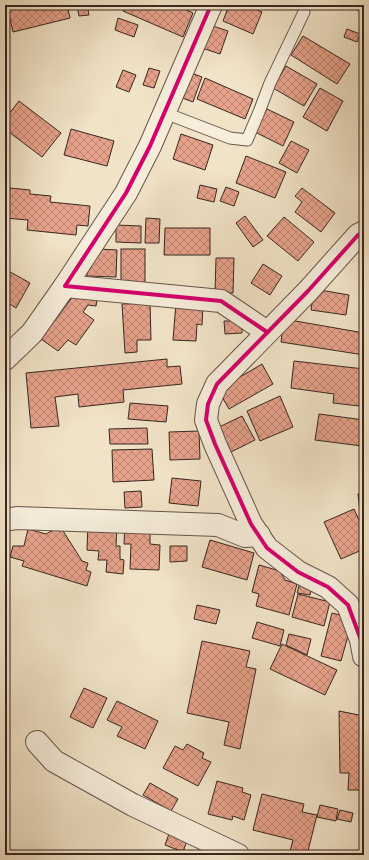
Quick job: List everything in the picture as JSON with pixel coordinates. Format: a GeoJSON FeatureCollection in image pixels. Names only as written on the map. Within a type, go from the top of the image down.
{"type":"FeatureCollection","features":[{"type":"Feature","properties":{"kind":"street"},"geometry":{"type":"LineString","coordinates":[[5,359],[32,333],[126,193],[165,113],[211,5]]}},
{"type":"Feature","properties":{"kind":"street"},"geometry":{"type":"LineString","coordinates":[[364,232],[358,235],[308,291],[266,332],[217,384],[208,404],[206,420],[248,518],[267,548],[298,572],[328,587],[348,605],[361,640],[364,656]]}},
{"type":"Feature","properties":{"kind":"street"},"geometry":{"type":"LineString","coordinates":[[65,286],[221,302],[266,332]]}},
{"type":"Feature","properties":{"kind":"street"},"geometry":{"type":"LineString","coordinates":[[5,520],[17,518],[218,525],[245,536],[259,535]]}},
{"type":"Feature","properties":{"kind":"street"},"geometry":{"type":"LineString","coordinates":[[37,742],[54,761],[133,805],[238,855]]}},
{"type":"Feature","properties":{"kind":"lane"},"geometry":{"type":"LineString","coordinates":[[165,113],[230,138],[247,140],[270,83],[304,12]]}},
{"type":"Feature","properties":{"kind":"building"},"geometry":{"type":"Polygon","coordinates":[[[7,5],[67,5],[70,18],[13,32],[7,5]]]}},
{"type":"Feature","properties":{"kind":"building"},"geometry":{"type":"Polygon","coordinates":[[[77,5],[87,5],[89,15],[79,16],[77,5]]]}},
{"type":"Feature","properties":{"kind":"building"},"geometry":{"type":"Polygon","coordinates":[[[126,5],[176,5],[193,13],[183,37],[123,11],[126,5]]]}},
{"type":"Feature","properties":{"kind":"building"},"geometry":{"type":"Polygon","coordinates":[[[229,5],[244,5],[262,12],[253,34],[223,21],[229,5]]]}},
{"type":"Feature","properties":{"kind":"building"},"geometry":{"type":"Polygon","coordinates":[[[341,5],[363,5],[361,11],[341,5]]]}},
{"type":"Feature","properties":{"kind":"building"},"geometry":{"type":"Polygon","coordinates":[[[118,18],[138,25],[134,37],[115,30],[118,18]]]}},
{"type":"Feature","properties":{"kind":"building"},"geometry":{"type":"Polygon","coordinates":[[[207,24],[228,31],[220,54],[199,47],[207,24]]]}},
{"type":"Feature","properties":{"kind":"building"},"geometry":{"type":"Polygon","coordinates":[[[347,29],[360,34],[357,42],[344,37],[347,29]]]}},
{"type":"Feature","properties":{"kind":"building"},"geometry":{"type":"Polygon","coordinates":[[[303,36],[350,64],[337,84],[291,55],[303,36]]]}},
{"type":"Feature","properties":{"kind":"building"},"geometry":{"type":"Polygon","coordinates":[[[286,66],[317,84],[304,106],[273,88],[286,66]]]}},
{"type":"Feature","properties":{"kind":"building"},"geometry":{"type":"Polygon","coordinates":[[[149,68],[160,71],[154,88],[143,85],[149,68]]]}},
{"type":"Feature","properties":{"kind":"building"},"geometry":{"type":"Polygon","coordinates":[[[123,70],[136,75],[129,92],[116,87],[123,70]]]}},
{"type":"Feature","properties":{"kind":"building"},"geometry":{"type":"Polygon","coordinates":[[[186,71],[202,77],[193,102],[177,96],[186,71]]]}},
{"type":"Feature","properties":{"kind":"building"},"geometry":{"type":"Polygon","coordinates":[[[205,78],[253,99],[245,119],[197,99],[205,78]]]}},
{"type":"Feature","properties":{"kind":"building"},"geometry":{"type":"Polygon","coordinates":[[[320,88],[343,101],[327,131],[303,117],[320,88]]]}},
{"type":"Feature","properties":{"kind":"building"},"geometry":{"type":"Polygon","coordinates":[[[19,101],[61,133],[42,157],[5,129],[5,119],[19,101]]]}},
{"type":"Feature","properties":{"kind":"building"},"geometry":{"type":"Polygon","coordinates":[[[267,109],[294,122],[283,146],[255,132],[267,109]]]}},
{"type":"Feature","properties":{"kind":"building"},"geometry":{"type":"Polygon","coordinates":[[[71,129],[114,141],[107,166],[64,155],[71,129]]]}},
{"type":"Feature","properties":{"kind":"building"},"geometry":{"type":"Polygon","coordinates":[[[181,134],[213,145],[205,170],[173,159],[181,134]]]}},
{"type":"Feature","properties":{"kind":"building"},"geometry":{"type":"Polygon","coordinates":[[[291,141],[309,150],[297,173],[279,163],[291,141]]]}},
{"type":"Feature","properties":{"kind":"building"},"geometry":{"type":"Polygon","coordinates":[[[246,156],[286,172],[275,198],[236,183],[246,156]]]}},
{"type":"Feature","properties":{"kind":"building"},"geometry":{"type":"Polygon","coordinates":[[[200,185],[217,189],[214,202],[197,198],[200,185]]]}},
{"type":"Feature","properties":{"kind":"building"},"geometry":{"type":"Polygon","coordinates":[[[226,187],[239,192],[234,206],[220,201],[226,187]]]}},
{"type":"Feature","properties":{"kind":"building"},"geometry":{"type":"Polygon","coordinates":[[[10,188],[30,190],[30,194],[51,196],[50,202],[90,206],[88,226],[77,225],[76,235],[27,230],[28,220],[5,218],[5,200],[9,200],[10,188]]]}},
{"type":"Feature","properties":{"kind":"building"},"geometry":{"type":"Polygon","coordinates":[[[302,188],[335,213],[321,232],[295,212],[302,202],[295,196],[302,188]]]}},
{"type":"Feature","properties":{"kind":"building"},"geometry":{"type":"Polygon","coordinates":[[[245,216],[263,240],[253,247],[236,223],[245,216]]]}},
{"type":"Feature","properties":{"kind":"building"},"geometry":{"type":"Polygon","coordinates":[[[284,217],[314,242],[298,261],[267,236],[284,217]]]}},
{"type":"Feature","properties":{"kind":"building"},"geometry":{"type":"Polygon","coordinates":[[[146,218],[160,219],[159,243],[145,243],[146,218]]]}},
{"type":"Feature","properties":{"kind":"building"},"geometry":{"type":"Polygon","coordinates":[[[116,225],[141,226],[141,243],[116,242],[116,225]]]}},
{"type":"Feature","properties":{"kind":"building"},"geometry":{"type":"Polygon","coordinates":[[[165,228],[210,228],[210,255],[164,255],[165,228]]]}},
{"type":"Feature","properties":{"kind":"building"},"geometry":{"type":"Polygon","coordinates":[[[98,249],[117,250],[116,277],[87,276],[87,266],[98,249]]]}},
{"type":"Feature","properties":{"kind":"building"},"geometry":{"type":"Polygon","coordinates":[[[121,249],[145,249],[145,284],[121,284],[121,249]]]}},
{"type":"Feature","properties":{"kind":"building"},"geometry":{"type":"Polygon","coordinates":[[[216,258],[234,258],[233,293],[215,292],[216,258]]]}},
{"type":"Feature","properties":{"kind":"building"},"geometry":{"type":"Polygon","coordinates":[[[263,264],[282,276],[270,295],[251,283],[263,264]]]}},
{"type":"Feature","properties":{"kind":"building"},"geometry":{"type":"Polygon","coordinates":[[[5,269],[30,283],[16,308],[5,301],[5,269]]]}},
{"type":"Feature","properties":{"kind":"building"},"geometry":{"type":"Polygon","coordinates":[[[314,289],[349,295],[346,315],[311,310],[314,289]]]}},
{"type":"Feature","properties":{"kind":"building"},"geometry":{"type":"Polygon","coordinates":[[[74,295],[98,295],[96,306],[88,305],[83,312],[94,320],[76,345],[68,340],[58,351],[41,339],[74,295]]]}},
{"type":"Feature","properties":{"kind":"building"},"geometry":{"type":"Polygon","coordinates":[[[150,303],[151,340],[137,340],[137,352],[125,353],[122,304],[150,303]]]}},
{"type":"Feature","properties":{"kind":"building"},"geometry":{"type":"Polygon","coordinates":[[[176,303],[203,305],[202,325],[197,324],[196,341],[173,340],[176,303]]]}},
{"type":"Feature","properties":{"kind":"building"},"geometry":{"type":"Polygon","coordinates":[[[284,319],[364,333],[364,355],[281,342],[284,319]]]}},
{"type":"Feature","properties":{"kind":"building"},"geometry":{"type":"Polygon","coordinates":[[[224,321],[242,321],[242,333],[225,334],[224,321]]]}},
{"type":"Feature","properties":{"kind":"building"},"geometry":{"type":"Polygon","coordinates":[[[167,359],[167,367],[180,366],[182,384],[123,390],[124,402],[79,407],[78,394],[55,397],[59,426],[31,428],[26,373],[167,359]]]}},
{"type":"Feature","properties":{"kind":"building"},"geometry":{"type":"Polygon","coordinates":[[[294,361],[364,369],[359,406],[333,403],[334,394],[291,388],[294,361]]]}},
{"type":"Feature","properties":{"kind":"building"},"geometry":{"type":"Polygon","coordinates":[[[262,364],[273,384],[229,409],[218,390],[262,364]]]}},
{"type":"Feature","properties":{"kind":"building"},"geometry":{"type":"Polygon","coordinates":[[[280,396],[293,427],[260,441],[247,411],[280,396]]]}},
{"type":"Feature","properties":{"kind":"building"},"geometry":{"type":"Polygon","coordinates":[[[130,403],[168,406],[166,422],[128,419],[130,403]]]}},
{"type":"Feature","properties":{"kind":"building"},"geometry":{"type":"Polygon","coordinates":[[[319,414],[364,420],[362,446],[315,440],[319,414]]]}},
{"type":"Feature","properties":{"kind":"building"},"geometry":{"type":"Polygon","coordinates":[[[242,416],[255,440],[229,453],[217,428],[242,416]]]}},
{"type":"Feature","properties":{"kind":"building"},"geometry":{"type":"Polygon","coordinates":[[[147,428],[148,444],[110,444],[109,429],[147,428]]]}},
{"type":"Feature","properties":{"kind":"building"},"geometry":{"type":"Polygon","coordinates":[[[199,431],[200,459],[170,460],[169,432],[199,431]]]}},
{"type":"Feature","properties":{"kind":"building"},"geometry":{"type":"Polygon","coordinates":[[[152,449],[154,480],[113,482],[112,450],[152,449]]]}},
{"type":"Feature","properties":{"kind":"building"},"geometry":{"type":"Polygon","coordinates":[[[172,478],[201,481],[198,506],[169,503],[172,478]]]}},
{"type":"Feature","properties":{"kind":"building"},"geometry":{"type":"Polygon","coordinates":[[[141,491],[142,507],[125,508],[124,492],[141,491]]]}},
{"type":"Feature","properties":{"kind":"building"},"geometry":{"type":"Polygon","coordinates":[[[364,493],[364,521],[361,521],[358,494],[364,493]]]}},
{"type":"Feature","properties":{"kind":"building"},"geometry":{"type":"Polygon","coordinates":[[[354,509],[364,531],[364,549],[341,559],[324,522],[354,509]]]}},
{"type":"Feature","properties":{"kind":"building"},"geometry":{"type":"Polygon","coordinates":[[[88,523],[117,525],[116,546],[120,546],[120,559],[124,560],[123,574],[106,572],[107,560],[98,560],[99,551],[87,550],[88,523]]]}},
{"type":"Feature","properties":{"kind":"building"},"geometry":{"type":"Polygon","coordinates":[[[125,524],[150,525],[150,544],[160,545],[159,570],[130,569],[131,544],[124,544],[125,524]]]}},
{"type":"Feature","properties":{"kind":"building"},"geometry":{"type":"Polygon","coordinates":[[[60,526],[82,561],[88,563],[86,570],[91,572],[87,586],[22,566],[24,561],[10,557],[13,546],[24,546],[28,529],[46,534],[60,526]]]}},
{"type":"Feature","properties":{"kind":"building"},"geometry":{"type":"Polygon","coordinates":[[[210,540],[254,553],[247,580],[202,567],[210,540]]]}},
{"type":"Feature","properties":{"kind":"building"},"geometry":{"type":"Polygon","coordinates":[[[170,546],[187,546],[187,561],[170,562],[170,546]]]}},
{"type":"Feature","properties":{"kind":"building"},"geometry":{"type":"Polygon","coordinates":[[[259,565],[280,571],[285,580],[297,584],[289,615],[256,606],[259,594],[252,592],[259,565]]]}},
{"type":"Feature","properties":{"kind":"building"},"geometry":{"type":"Polygon","coordinates":[[[301,579],[312,582],[310,595],[297,593],[301,579]]]}},
{"type":"Feature","properties":{"kind":"building"},"geometry":{"type":"Polygon","coordinates":[[[298,594],[330,602],[324,626],[292,617],[298,594]]]}},
{"type":"Feature","properties":{"kind":"building"},"geometry":{"type":"Polygon","coordinates":[[[197,605],[220,610],[216,624],[194,619],[197,605]]]}},
{"type":"Feature","properties":{"kind":"building"},"geometry":{"type":"Polygon","coordinates":[[[332,613],[348,617],[351,625],[341,661],[321,656],[332,613]]]}},
{"type":"Feature","properties":{"kind":"building"},"geometry":{"type":"Polygon","coordinates":[[[257,622],[284,630],[280,646],[252,638],[257,622]]]}},
{"type":"Feature","properties":{"kind":"building"},"geometry":{"type":"Polygon","coordinates":[[[289,634],[311,639],[307,655],[286,645],[289,634]]]}},
{"type":"Feature","properties":{"kind":"building"},"geometry":{"type":"Polygon","coordinates":[[[202,641],[250,651],[246,667],[256,669],[240,749],[224,745],[229,722],[187,713],[202,641]]]}},
{"type":"Feature","properties":{"kind":"building"},"geometry":{"type":"Polygon","coordinates":[[[282,644],[337,670],[325,695],[270,669],[282,644]]]}},
{"type":"Feature","properties":{"kind":"building"},"geometry":{"type":"Polygon","coordinates":[[[84,688],[107,698],[93,728],[70,717],[84,688]]]}},
{"type":"Feature","properties":{"kind":"building"},"geometry":{"type":"Polygon","coordinates":[[[117,701],[158,721],[145,749],[117,736],[122,727],[107,720],[117,701]]]}},
{"type":"Feature","properties":{"kind":"building"},"geometry":{"type":"Polygon","coordinates":[[[339,711],[364,716],[364,790],[348,790],[349,773],[340,773],[339,711]]]}},
{"type":"Feature","properties":{"kind":"building"},"geometry":{"type":"Polygon","coordinates":[[[187,744],[204,753],[202,758],[211,762],[198,786],[163,768],[175,746],[183,750],[187,744]]]}},
{"type":"Feature","properties":{"kind":"building"},"geometry":{"type":"Polygon","coordinates":[[[217,781],[243,788],[242,792],[251,795],[244,820],[233,816],[232,820],[208,814],[217,781]]]}},
{"type":"Feature","properties":{"kind":"building"},"geometry":{"type":"Polygon","coordinates":[[[150,783],[178,799],[171,811],[143,795],[150,783]]]}},
{"type":"Feature","properties":{"kind":"building"},"geometry":{"type":"Polygon","coordinates":[[[262,794],[304,804],[302,812],[317,815],[307,855],[289,855],[293,840],[253,830],[262,794]]]}},
{"type":"Feature","properties":{"kind":"building"},"geometry":{"type":"Polygon","coordinates":[[[320,805],[338,809],[336,821],[317,817],[320,805]]]}},
{"type":"Feature","properties":{"kind":"building"},"geometry":{"type":"Polygon","coordinates":[[[340,810],[353,813],[351,822],[337,819],[340,810]]]}},
{"type":"Feature","properties":{"kind":"building"},"geometry":{"type":"Polygon","coordinates":[[[170,831],[188,838],[183,852],[165,845],[170,831]]]}},
{"type":"Feature","properties":{"kind":"cycle path"},"geometry":{"type":"LineString","coordinates":[[211,5],[150,146],[126,193],[65,286],[221,301],[267,332]]}},
{"type":"Feature","properties":{"kind":"cycle path"},"geometry":{"type":"LineString","coordinates":[[364,232],[358,235],[308,291],[217,384],[208,404],[206,420],[215,444],[251,524],[267,548],[298,572],[328,587],[348,605],[361,640],[364,656]]}}]}
